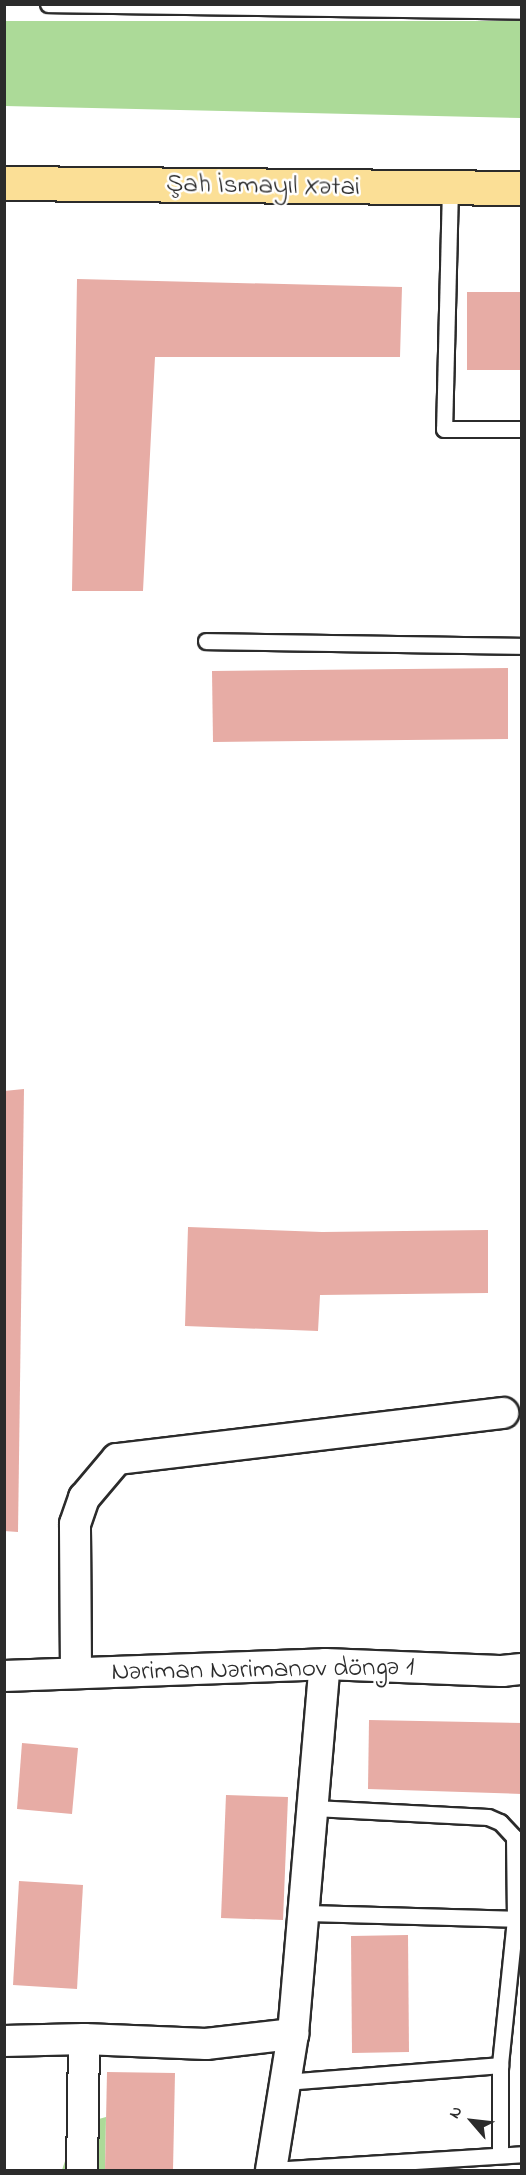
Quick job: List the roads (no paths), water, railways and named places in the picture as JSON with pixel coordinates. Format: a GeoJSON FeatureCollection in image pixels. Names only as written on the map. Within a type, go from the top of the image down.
{"type":"FeatureCollection","features":[{"type":"Feature","properties":{"kind":"main road","name":"Şah İsmayıl Xətai"},"geometry":{"type":"LineString","coordinates":[[4,183],[522,188]]}},
{"type":"Feature","properties":{"kind":"street"},"geometry":{"type":"LineString","coordinates":[[76,1672],[75,1524],[84,1498],[117,1459],[503,1413]]}},
{"type":"Feature","properties":{"kind":"street"},"geometry":{"type":"LineString","coordinates":[[271,2170],[293,2034],[306,1913],[325,1664]]}},
{"type":"Feature","properties":{"kind":"street","name":"Nəriman Nərimanov döngə 1"},"geometry":{"type":"LineString","coordinates":[[4,1676],[325,1664],[502,1671],[522,1669]]}},
{"type":"Feature","properties":{"kind":"street"},"geometry":{"type":"LineString","coordinates":[[4,2041],[84,2039],[206,2044],[293,2034]]}},
{"type":"Feature","properties":{"kind":"street"},"geometry":{"type":"LineString","coordinates":[[82,2170],[84,2039]]}},
{"type":"Feature","properties":{"kind":"lane"},"geometry":{"type":"LineString","coordinates":[[48,4],[522,11]]}},
{"type":"Feature","properties":{"kind":"lane"},"geometry":{"type":"LineString","coordinates":[[450,187],[444,429],[522,429]]}},
{"type":"Feature","properties":{"kind":"lane"},"geometry":{"type":"LineString","coordinates":[[206,641],[522,646]]}},
{"type":"Feature","properties":{"kind":"lane"},"geometry":{"type":"LineString","coordinates":[[314,1808],[488,1817],[500,1822],[514,1836],[515,1919],[500,2065],[500,2154]]}},
{"type":"Feature","properties":{"kind":"lane"},"geometry":{"type":"LineString","coordinates":[[306,1913],[515,1919]]}},
{"type":"Feature","properties":{"kind":"lane"},"geometry":{"type":"LineString","coordinates":[[286,2082],[500,2065]]}},
{"type":"Feature","properties":{"kind":"lane"},"geometry":{"type":"LineString","coordinates":[[271,2170],[522,2154]]}}]}
